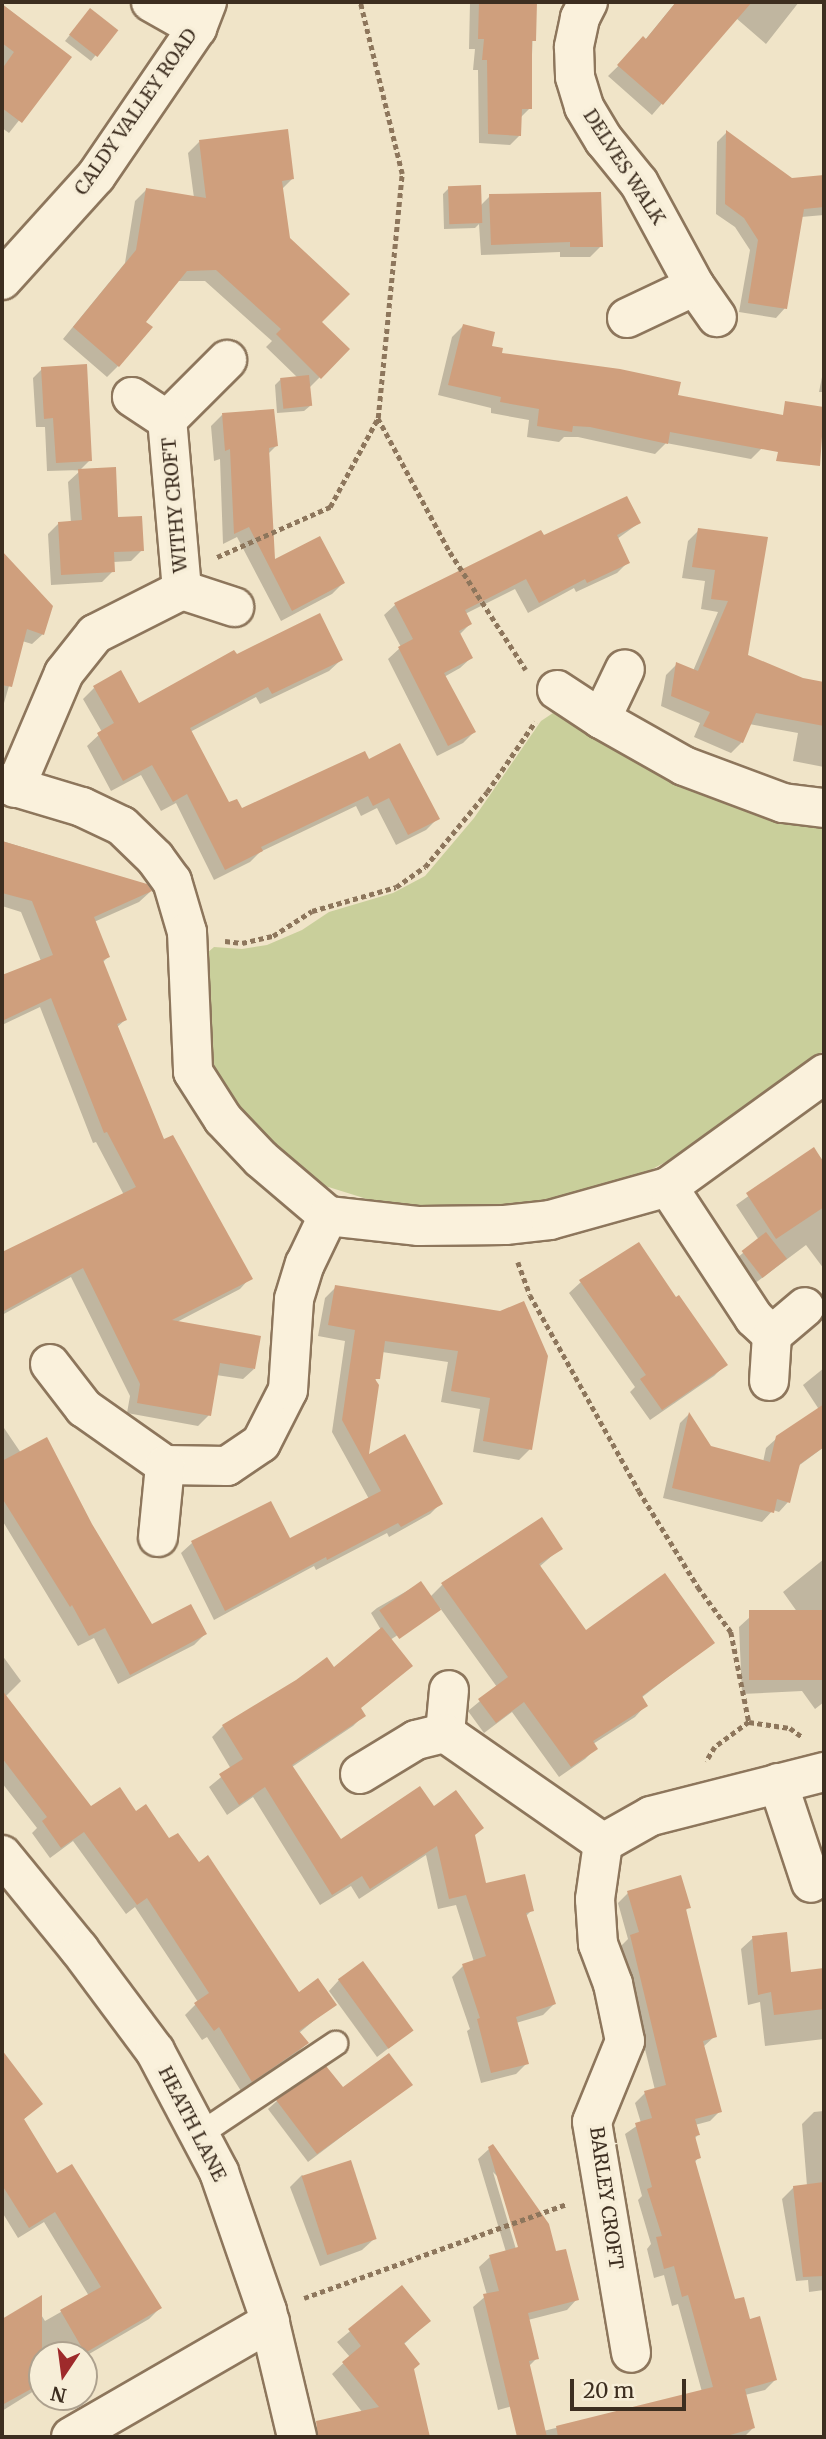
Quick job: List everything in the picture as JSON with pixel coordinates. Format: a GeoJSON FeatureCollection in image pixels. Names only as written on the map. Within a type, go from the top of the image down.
{"type":"FeatureCollection","features":[{"type":"Feature","properties":{"kind":"street"},"geometry":{"type":"LineString","coordinates":[[151,2],[202,15]]}},
{"type":"Feature","properties":{"kind":"street","name":"DELVES WALK"},"geometry":{"type":"LineString","coordinates":[[588,2],[580,18],[575,47],[575,77],[584,107],[604,140],[639,183],[695,286],[716,317]]}},
{"type":"Feature","properties":{"kind":"street","name":"CALDY VALLEY ROAD"},"geometry":{"type":"LineString","coordinates":[[2,280],[96,176],[202,15]]}},
{"type":"Feature","properties":{"kind":"street"},"geometry":{"type":"LineString","coordinates":[[627,318],[695,286]]}},
{"type":"Feature","properties":{"kind":"street","name":"WITHY CROFT"},"geometry":{"type":"LineString","coordinates":[[167,420],[227,360]]}},
{"type":"Feature","properties":{"kind":"street","name":"WITHY CROFT"},"geometry":{"type":"LineString","coordinates":[[132,397],[167,420]]}},
{"type":"Feature","properties":{"kind":"street","name":"WITHY CROFT"},"geometry":{"type":"LineString","coordinates":[[167,420],[182,581]]}},
{"type":"Feature","properties":{"kind":"street","name":"WITHY CROFT"},"geometry":{"type":"LineString","coordinates":[[182,581],[234,607]]}},
{"type":"Feature","properties":{"kind":"street","name":"WITHY CROFT"},"geometry":{"type":"LineString","coordinates":[[8,786],[64,673],[95,634],[182,581]]}},
{"type":"Feature","properties":{"kind":"street"},"geometry":{"type":"LineString","coordinates":[[601,719],[625,668]]}},
{"type":"Feature","properties":{"kind":"street"},"geometry":{"type":"LineString","coordinates":[[557,690],[601,719],[684,766],[783,803],[824,808]]}},
{"type":"Feature","properties":{"kind":"street"},"geometry":{"type":"LineString","coordinates":[[8,786],[82,807],[122,826],[155,858],[172,881],[187,932],[193,1072],[223,1119],[261,1159],[328,1216],[419,1226],[505,1225],[550,1220],[668,1187],[824,1074]]}},
{"type":"Feature","properties":{"kind":"street"},"geometry":{"type":"LineString","coordinates":[[668,1187],[754,1318],[772,1335]]}},
{"type":"Feature","properties":{"kind":"street"},"geometry":{"type":"LineString","coordinates":[[50,1364],[84,1408],[165,1465],[227,1466],[261,1443],[288,1390],[294,1299],[305,1264],[328,1216]]}},
{"type":"Feature","properties":{"kind":"street"},"geometry":{"type":"LineString","coordinates":[[769,1381],[772,1335],[805,1307]]}},
{"type":"Feature","properties":{"kind":"street"},"geometry":{"type":"LineString","coordinates":[[158,1537],[165,1465]]}},
{"type":"Feature","properties":{"kind":"street"},"geometry":{"type":"LineString","coordinates":[[445,1733],[449,1690]]}},
{"type":"Feature","properties":{"kind":"street"},"geometry":{"type":"LineString","coordinates":[[360,1774],[416,1740],[445,1733],[603,1843],[651,1816],[824,1772]]}},
{"type":"Feature","properties":{"kind":"street"},"geometry":{"type":"LineString","coordinates":[[778,1783],[811,1883]]}},
{"type":"Feature","properties":{"kind":"street","name":"BARLEY CROFT"},"geometry":{"type":"LineString","coordinates":[[603,1843],[594,1899],[598,1944],[613,1984],[625,2041],[592,2122],[631,2353]]}},
{"type":"Feature","properties":{"kind":"street","name":"HEATH LANE"},"geometry":{"type":"LineString","coordinates":[[2,1855],[79,1949],[155,2051],[219,2172],[269,2317],[298,2437]]}},
{"type":"Feature","properties":{"kind":"street"},"geometry":{"type":"LineString","coordinates":[[71,2437],[269,2317]]}},
{"type":"Feature","properties":{"kind":"lane"},"geometry":{"type":"LineString","coordinates":[[199,2134],[335,2043]]}},
{"type":"Feature","properties":{"kind":"path"},"geometry":{"type":"LineString","coordinates":[[182,581],[330,507],[377,418],[402,174],[360,2]]}},
{"type":"Feature","properties":{"kind":"path"},"geometry":{"type":"LineString","coordinates":[[187,932],[210,940],[242,943],[263,939],[273,936],[312,911],[396,887],[425,867],[487,793],[557,690],[522,668],[450,552],[377,418]]}},
{"type":"Feature","properties":{"kind":"path"},"geometry":{"type":"LineString","coordinates":[[505,1225],[530,1295],[571,1369],[672,1545],[731,1632],[749,1722],[715,1747],[695,1782],[695,1804]]}},
{"type":"Feature","properties":{"kind":"path"},"geometry":{"type":"LineString","coordinates":[[269,2317],[603,2191]]}},
{"type":"Feature","properties":{"kind":"green space"},"geometry":{"type":"Polygon","coordinates":[[[553,713],[710,796],[824,825],[824,1050],[801,1071],[715,1134],[675,1157],[641,1175],[538,1205],[422,1208],[383,1204],[322,1185],[288,1161],[260,1135],[217,1080],[210,1055],[206,954],[214,947],[242,949],[267,945],[302,930],[329,912],[393,893],[425,876],[474,818],[541,721],[553,713]]]}},
{"type":"Feature","properties":{"kind":"building"},"geometry":{"type":"Polygon","coordinates":[[[479,2],[537,2],[536,41],[532,41],[532,109],[522,109],[521,136],[488,134],[487,60],[482,60],[484,39],[478,39],[479,2]]]}},
{"type":"Feature","properties":{"kind":"building"},"geometry":{"type":"Polygon","coordinates":[[[676,2],[752,2],[663,105],[617,65],[643,36],[646,39],[676,2]]]}},
{"type":"Feature","properties":{"kind":"building"},"geometry":{"type":"Polygon","coordinates":[[[2,4],[72,57],[22,123],[2,108],[2,69],[14,52],[2,43],[2,4]]]}},
{"type":"Feature","properties":{"kind":"building"},"geometry":{"type":"Polygon","coordinates":[[[90,8],[118,30],[97,57],[69,35],[90,8]]]}},
{"type":"Feature","properties":{"kind":"building"},"geometry":{"type":"Polygon","coordinates":[[[288,129],[294,179],[282,181],[290,238],[350,294],[322,322],[350,349],[321,379],[276,334],[281,329],[216,270],[187,271],[146,322],[153,327],[119,367],[73,327],[136,250],[146,188],[206,198],[199,140],[288,129]]]}},
{"type":"Feature","properties":{"kind":"building"},"geometry":{"type":"Polygon","coordinates":[[[726,130],[792,178],[824,175],[824,207],[804,209],[787,309],[748,303],[758,240],[744,218],[725,204],[726,130]]]}},
{"type":"Feature","properties":{"kind":"building"},"geometry":{"type":"Polygon","coordinates":[[[481,185],[482,223],[449,224],[448,186],[481,185]]]}},
{"type":"Feature","properties":{"kind":"building"},"geometry":{"type":"Polygon","coordinates":[[[601,192],[603,247],[570,247],[570,242],[491,245],[489,194],[601,192]]]}},
{"type":"Feature","properties":{"kind":"building"},"geometry":{"type":"Polygon","coordinates":[[[463,324],[495,332],[492,346],[503,348],[502,353],[620,369],[681,382],[678,395],[783,415],[785,401],[824,407],[820,466],[776,461],[778,452],[670,432],[668,444],[590,427],[573,426],[572,432],[537,426],[539,409],[500,402],[501,397],[448,385],[463,324]]]}},
{"type":"Feature","properties":{"kind":"building"},"geometry":{"type":"Polygon","coordinates":[[[87,364],[92,461],[56,463],[53,418],[44,419],[41,367],[87,364]]]}},
{"type":"Feature","properties":{"kind":"building"},"geometry":{"type":"Polygon","coordinates":[[[309,375],[312,406],[283,409],[280,378],[309,375]]]}},
{"type":"Feature","properties":{"kind":"building"},"geometry":{"type":"Polygon","coordinates":[[[274,409],[278,446],[269,448],[275,559],[320,536],[345,583],[292,611],[249,527],[234,534],[230,449],[225,451],[222,413],[274,409]]]}},
{"type":"Feature","properties":{"kind":"building"},"geometry":{"type":"Polygon","coordinates":[[[116,467],[118,517],[142,516],[144,551],[114,552],[115,572],[61,575],[58,522],[82,520],[78,469],[116,467]]]}},
{"type":"Feature","properties":{"kind":"building"},"geometry":{"type":"Polygon","coordinates":[[[627,496],[641,523],[617,535],[630,563],[587,583],[585,579],[539,603],[526,579],[465,610],[472,624],[459,631],[473,658],[444,673],[476,732],[448,746],[398,647],[413,639],[394,603],[541,530],[544,535],[627,496]]]}},
{"type":"Feature","properties":{"kind":"building"},"geometry":{"type":"Polygon","coordinates":[[[698,528],[768,537],[748,655],[803,678],[824,682],[824,726],[756,713],[743,743],[703,726],[710,712],[671,696],[676,662],[698,671],[728,601],[711,599],[715,570],[692,567],[698,528]]]}},
{"type":"Feature","properties":{"kind":"building"},"geometry":{"type":"Polygon","coordinates":[[[2,551],[53,606],[44,635],[27,629],[12,687],[2,685],[2,551]]]}},
{"type":"Feature","properties":{"kind":"building"},"geometry":{"type":"Polygon","coordinates":[[[320,613],[343,660],[272,694],[268,687],[190,728],[229,802],[237,799],[242,808],[365,751],[369,759],[400,743],[440,819],[408,835],[389,798],[373,806],[368,796],[261,847],[263,851],[225,870],[187,794],[173,802],[152,765],[123,781],[97,733],[114,723],[93,686],[121,670],[139,703],[234,650],[237,654],[320,613]]]}},
{"type":"Feature","properties":{"kind":"building"},"geometry":{"type":"Polygon","coordinates":[[[2,841],[147,884],[152,891],[94,917],[110,957],[103,960],[127,1020],[117,1024],[164,1139],[173,1135],[253,1279],[172,1320],[261,1336],[255,1369],[220,1363],[211,1416],[137,1403],[140,1384],[83,1268],[2,1312],[2,1252],[136,1187],[107,1132],[104,1133],[51,998],[2,1021],[2,975],[53,955],[32,901],[2,893],[2,841]]]}},
{"type":"Feature","properties":{"kind":"building"},"geometry":{"type":"Polygon","coordinates":[[[814,1147],[824,1163],[824,1207],[776,1239],[746,1193],[814,1147]]]}},
{"type":"Feature","properties":{"kind":"building"},"geometry":{"type":"Polygon","coordinates":[[[766,1232],[787,1259],[763,1278],[742,1251],[766,1232]]]}},
{"type":"Feature","properties":{"kind":"building"},"geometry":{"type":"Polygon","coordinates":[[[639,1242],[676,1297],[679,1295],[728,1365],[662,1410],[640,1379],[646,1375],[579,1280],[639,1242]]]}},
{"type":"Feature","properties":{"kind":"building"},"geometry":{"type":"Polygon","coordinates":[[[335,1285],[500,1311],[524,1301],[548,1356],[532,1450],[483,1441],[490,1398],[451,1391],[458,1351],[385,1341],[380,1379],[375,1379],[379,1385],[369,1454],[405,1434],[443,1504],[401,1527],[398,1523],[327,1560],[326,1557],[225,1611],[191,1541],[271,1501],[290,1538],[381,1491],[342,1420],[355,1330],[328,1325],[335,1285]]]}},
{"type":"Feature","properties":{"kind":"building"},"geometry":{"type":"Polygon","coordinates":[[[824,1404],[824,1447],[800,1464],[790,1503],[777,1499],[774,1513],[672,1488],[689,1412],[711,1446],[770,1462],[776,1436],[824,1404]]]}},
{"type":"Feature","properties":{"kind":"building"},"geometry":{"type":"Polygon","coordinates":[[[47,1437],[92,1524],[152,1624],[191,1604],[207,1634],[130,1675],[105,1628],[89,1636],[72,1605],[70,1607],[2,1498],[2,1461],[47,1437]]]}},
{"type":"Feature","properties":{"kind":"building"},"geometry":{"type":"Polygon","coordinates":[[[542,1517],[563,1549],[539,1564],[586,1630],[665,1573],[715,1643],[642,1696],[648,1706],[593,1741],[598,1749],[571,1767],[524,1702],[496,1723],[478,1699],[508,1677],[441,1583],[542,1517]]]}},
{"type":"Feature","properties":{"kind":"building"},"geometry":{"type":"Polygon","coordinates":[[[421,1581],[441,1610],[399,1639],[379,1610],[421,1581]]]}},
{"type":"Feature","properties":{"kind":"building"},"geometry":{"type":"Polygon","coordinates":[[[749,1610],[824,1610],[824,1680],[749,1680],[749,1610]]]}},
{"type":"Feature","properties":{"kind":"building"},"geometry":{"type":"Polygon","coordinates":[[[382,1627],[413,1666],[361,1708],[366,1716],[292,1765],[341,1839],[420,1786],[434,1806],[456,1790],[484,1828],[475,1835],[486,1883],[525,1874],[534,1911],[526,1913],[556,2004],[516,2017],[529,2064],[491,2073],[477,2019],[480,2018],[462,1964],[486,1956],[466,1895],[449,1899],[437,1846],[370,1889],[362,1876],[332,1895],[265,1787],[239,1805],[219,1774],[243,1759],[222,1725],[296,1680],[327,1657],[334,1667],[382,1627]]]}},
{"type":"Feature","properties":{"kind":"building"},"geometry":{"type":"Polygon","coordinates":[[[2,1690],[91,1806],[120,1787],[136,1811],[146,1804],[169,1838],[178,1833],[199,1862],[208,1855],[299,1992],[318,1978],[337,2005],[299,2031],[309,2043],[252,2082],[219,2027],[214,2031],[194,2003],[209,1993],[147,1898],[137,1905],[84,1832],[61,1848],[42,1821],[47,1817],[2,1758],[2,1690]]]}},
{"type":"Feature","properties":{"kind":"building"},"geometry":{"type":"Polygon","coordinates":[[[681,1875],[691,1908],[686,1909],[717,2037],[703,2041],[722,2112],[695,2119],[700,2135],[695,2136],[701,2158],[695,2160],[735,2299],[744,2297],[750,2319],[760,2316],[777,2380],[745,2389],[755,2428],[723,2437],[558,2437],[556,2426],[713,2387],[688,2295],[682,2297],[674,2266],[664,2269],[656,2237],[662,2236],[647,2189],[652,2187],[635,2123],[652,2118],[644,2091],[666,2085],[630,1935],[639,1932],[627,1891],[681,1875]]]}},
{"type":"Feature","properties":{"kind":"building"},"geometry":{"type":"Polygon","coordinates":[[[787,1932],[791,1972],[824,1968],[824,2009],[774,2015],[771,1992],[758,1995],[752,1936],[787,1932]]]}},
{"type":"Feature","properties":{"kind":"building"},"geometry":{"type":"Polygon","coordinates":[[[363,1961],[414,2031],[388,2049],[338,1979],[363,1961]]]}},
{"type":"Feature","properties":{"kind":"building"},"geometry":{"type":"Polygon","coordinates":[[[2,2050],[43,2104],[24,2119],[57,2173],[72,2164],[162,2308],[98,2345],[98,2341],[78,2341],[60,2310],[101,2287],[55,2212],[29,2228],[2,2185],[2,2050]]]}},
{"type":"Feature","properties":{"kind":"building"},"geometry":{"type":"Polygon","coordinates":[[[389,2053],[413,2085],[317,2154],[276,2100],[326,2066],[343,2087],[389,2053]]]}},
{"type":"Feature","properties":{"kind":"building"},"geometry":{"type":"Polygon","coordinates":[[[493,2144],[549,2224],[556,2251],[566,2249],[579,2300],[528,2313],[539,2359],[529,2361],[547,2437],[517,2437],[483,2294],[499,2291],[489,2255],[518,2247],[488,2147],[493,2144]]]}},
{"type":"Feature","properties":{"kind":"building"},"geometry":{"type":"Polygon","coordinates":[[[351,2160],[377,2239],[327,2255],[302,2176],[351,2160]]]}},
{"type":"Feature","properties":{"kind":"building"},"geometry":{"type":"Polygon","coordinates":[[[824,2182],[824,2276],[803,2277],[793,2186],[824,2182]]]}},
{"type":"Feature","properties":{"kind":"building"},"geometry":{"type":"Polygon","coordinates":[[[402,2285],[431,2321],[404,2343],[420,2364],[414,2369],[430,2437],[318,2437],[316,2421],[379,2407],[342,2362],[361,2346],[348,2329],[402,2285]]]}},
{"type":"Feature","properties":{"kind":"building"},"geometry":{"type":"Polygon","coordinates":[[[42,2295],[42,2341],[28,2341],[28,2391],[2,2405],[2,2319],[42,2295]]]}}]}
